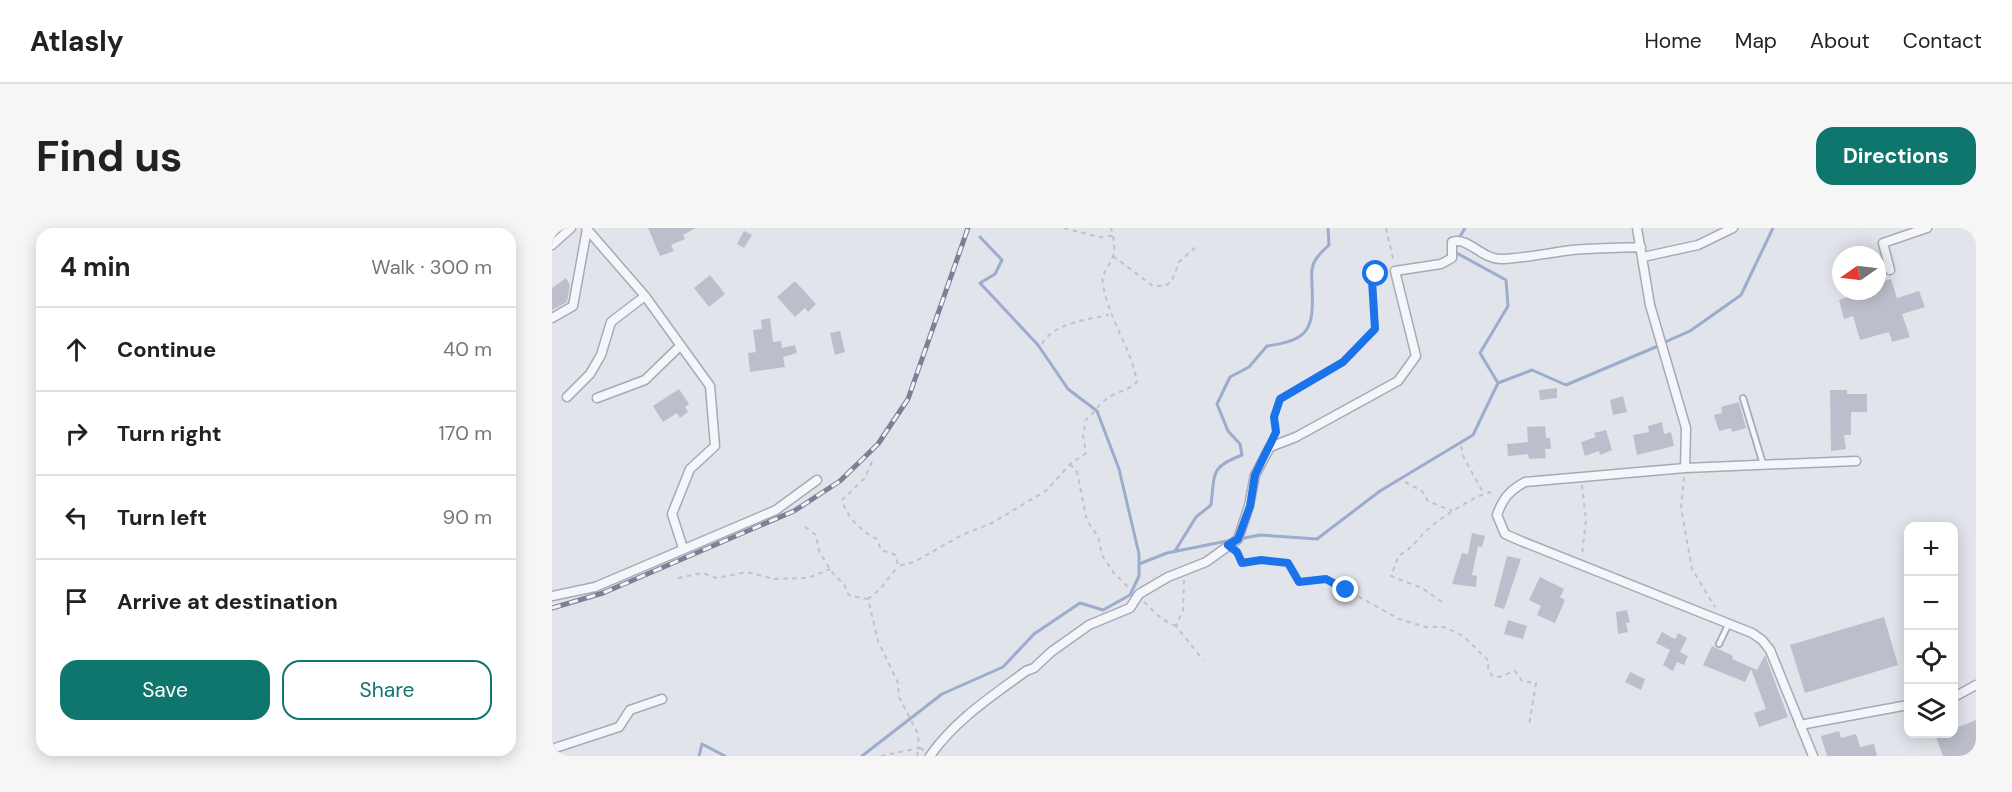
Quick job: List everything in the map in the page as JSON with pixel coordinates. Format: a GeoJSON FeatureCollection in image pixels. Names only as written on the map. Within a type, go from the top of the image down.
{"type":"FeatureCollection","features":[{"type":"Feature","properties":{"kind":"street"},"geometry":{"type":"LineString","coordinates":[[552,245],[572,228]]}},
{"type":"Feature","properties":{"kind":"street"},"geometry":{"type":"LineString","coordinates":[[1637,228],[1656,330],[1672,374],[1686,428],[1685,468]]}},
{"type":"Feature","properties":{"kind":"street"},"geometry":{"type":"LineString","coordinates":[[930,756],[950,730],[969,717],[978,706],[1034,668],[1051,652],[1089,625],[1130,608],[1138,596],[1206,562],[1238,539],[1250,506],[1255,475],[1270,447],[1296,437],[1398,381],[1416,356],[1395,271],[1441,264],[1452,258],[1452,242],[1458,240],[1463,240],[1480,254],[1500,260],[1575,250],[1642,252],[1698,244],[1733,228]]}},
{"type":"Feature","properties":{"kind":"street"},"geometry":{"type":"LineString","coordinates":[[1890,270],[1883,243],[1927,228]]}},
{"type":"Feature","properties":{"kind":"street"},"geometry":{"type":"LineString","coordinates":[[586,229],[645,296],[711,386],[715,446],[690,469],[672,513],[683,548]]}},
{"type":"Feature","properties":{"kind":"street"},"geometry":{"type":"LineString","coordinates":[[552,318],[573,306],[586,229]]}},
{"type":"Feature","properties":{"kind":"street"},"geometry":{"type":"LineString","coordinates":[[567,397],[590,374],[602,356],[611,322],[645,296]]}},
{"type":"Feature","properties":{"kind":"street"},"geometry":{"type":"LineString","coordinates":[[597,398],[645,380],[680,346]]}},
{"type":"Feature","properties":{"kind":"street"},"geometry":{"type":"LineString","coordinates":[[1813,756],[1770,650],[1752,633],[1505,534],[1497,515],[1503,499],[1512,489],[1525,482],[1685,468],[1856,461]]}},
{"type":"Feature","properties":{"kind":"street"},"geometry":{"type":"LineString","coordinates":[[552,596],[595,587],[776,510],[817,480]]}},
{"type":"Feature","properties":{"kind":"street"},"geometry":{"type":"LineString","coordinates":[[1958,694],[1976,685]]}},
{"type":"Feature","properties":{"kind":"street"},"geometry":{"type":"LineString","coordinates":[[552,749],[619,727],[630,710],[662,699]]}},
{"type":"Feature","properties":{"kind":"street"},"geometry":{"type":"LineString","coordinates":[[1800,724],[1904,706]]}},
{"type":"Feature","properties":{"kind":"lane"},"geometry":{"type":"LineString","coordinates":[[1743,398],[1763,464]]}},
{"type":"Feature","properties":{"kind":"lane"},"geometry":{"type":"LineString","coordinates":[[1719,644],[1728,623]]}},
{"type":"Feature","properties":{"kind":"path"},"geometry":{"type":"LineString","coordinates":[[1064,228],[1099,237],[1113,236]]}},
{"type":"Feature","properties":{"kind":"path"},"geometry":{"type":"LineString","coordinates":[[868,599],[881,588],[898,566],[914,562],[1047,490],[1070,464],[1086,453],[1083,435],[1086,420],[1097,411],[1103,401],[1130,390],[1137,382],[1134,363],[1110,315],[1101,278],[1113,256],[1111,228]]}},
{"type":"Feature","properties":{"kind":"path"},"geometry":{"type":"LineString","coordinates":[[1270,447],[1276,432],[1274,417],[1280,399],[1343,362],[1375,329],[1372,280],[1376,274],[1395,271],[1386,228]]}},
{"type":"Feature","properties":{"kind":"path"},"geometry":{"type":"LineString","coordinates":[[1113,256],[1153,286],[1160,287],[1172,281],[1179,262],[1198,245]]}},
{"type":"Feature","properties":{"kind":"path"},"geometry":{"type":"LineString","coordinates":[[1042,344],[1049,334],[1064,327],[1110,315]]}},
{"type":"Feature","properties":{"kind":"path"},"geometry":{"type":"LineString","coordinates":[[1461,446],[1464,458],[1484,494]]}},
{"type":"Feature","properties":{"kind":"path"},"geometry":{"type":"LineString","coordinates":[[872,462],[864,479],[842,500],[846,513],[862,532],[876,539],[881,550],[896,555],[898,566]]}},
{"type":"Feature","properties":{"kind":"path"},"geometry":{"type":"LineString","coordinates":[[1070,464],[1077,472],[1087,521],[1098,536],[1102,555],[1113,572],[1162,619],[1176,626],[1203,660]]}},
{"type":"Feature","properties":{"kind":"path"},"geometry":{"type":"LineString","coordinates":[[1685,468],[1681,508],[1692,569],[1728,623]]}},
{"type":"Feature","properties":{"kind":"path"},"geometry":{"type":"LineString","coordinates":[[1581,476],[1586,520],[1581,563]]}},
{"type":"Feature","properties":{"kind":"path"},"geometry":{"type":"LineString","coordinates":[[1405,482],[1422,491],[1428,501],[1452,511]]}},
{"type":"Feature","properties":{"kind":"path"},"geometry":{"type":"LineString","coordinates":[[1442,602],[1422,588],[1391,576],[1399,555],[1407,552],[1430,528],[1452,511],[1489,492],[1503,499]]}},
{"type":"Feature","properties":{"kind":"path"},"geometry":{"type":"LineString","coordinates":[[805,527],[816,535],[819,551],[851,596],[868,599]]}},
{"type":"Feature","properties":{"kind":"path"},"geometry":{"type":"LineString","coordinates":[[1228,545],[1237,552],[1242,563],[1261,560],[1288,563],[1299,582],[1328,579],[1400,619],[1426,627],[1444,627],[1460,634],[1489,661],[1488,669],[1492,676],[1500,677],[1515,671],[1522,681],[1536,683],[1529,725]]}},
{"type":"Feature","properties":{"kind":"path"},"geometry":{"type":"LineString","coordinates":[[678,578],[702,573],[717,578],[747,572],[774,579],[808,578],[830,569]]}},
{"type":"Feature","properties":{"kind":"path"},"geometry":{"type":"LineString","coordinates":[[1176,626],[1183,610],[1184,571]]}},
{"type":"Feature","properties":{"kind":"path"},"geometry":{"type":"LineString","coordinates":[[868,599],[878,641],[898,683],[899,697],[918,734],[919,748],[881,756]]}},
{"type":"Feature","properties":{"kind":"path"},"geometry":{"type":"LineString","coordinates":[[905,750],[910,756]]}},
{"type":"Feature","properties":{"kind":"building"},"geometry":{"type":"Polygon","coordinates":[[[648,228],[696,228],[683,235],[685,239],[671,245],[674,251],[660,256],[648,228]]]}},
{"type":"Feature","properties":{"kind":"building"},"geometry":{"type":"Polygon","coordinates":[[[744,231],[752,235],[744,248],[737,244],[744,231]]]}},
{"type":"Feature","properties":{"kind":"building"},"geometry":{"type":"Polygon","coordinates":[[[710,275],[725,294],[709,307],[694,288],[710,275]]]}},
{"type":"Feature","properties":{"kind":"building"},"geometry":{"type":"Polygon","coordinates":[[[566,278],[570,285],[567,302],[552,310],[552,288],[566,278]]]}},
{"type":"Feature","properties":{"kind":"building"},"geometry":{"type":"Polygon","coordinates":[[[1891,279],[1897,298],[1919,291],[1925,307],[1902,314],[1910,337],[1892,342],[1889,332],[1860,340],[1853,316],[1844,319],[1839,300],[1886,300],[1886,280],[1891,279]]]}},
{"type":"Feature","properties":{"kind":"building"},"geometry":{"type":"Polygon","coordinates":[[[795,281],[816,304],[808,312],[805,308],[795,317],[777,297],[795,281]]]}},
{"type":"Feature","properties":{"kind":"building"},"geometry":{"type":"Polygon","coordinates":[[[770,318],[773,342],[781,341],[782,348],[795,345],[797,353],[783,357],[785,367],[750,372],[748,353],[756,352],[753,330],[762,329],[761,320],[770,318]]]}},
{"type":"Feature","properties":{"kind":"building"},"geometry":{"type":"Polygon","coordinates":[[[840,331],[845,352],[835,355],[830,333],[840,331]]]}},
{"type":"Feature","properties":{"kind":"building"},"geometry":{"type":"Polygon","coordinates":[[[1557,388],[1557,398],[1540,400],[1539,390],[1557,388]]]}},
{"type":"Feature","properties":{"kind":"building"},"geometry":{"type":"Polygon","coordinates":[[[679,389],[689,404],[685,407],[688,412],[680,418],[677,413],[663,422],[653,406],[679,389]]]}},
{"type":"Feature","properties":{"kind":"building"},"geometry":{"type":"Polygon","coordinates":[[[1830,390],[1847,390],[1847,394],[1867,394],[1867,412],[1851,412],[1851,435],[1844,435],[1846,449],[1831,451],[1830,390]]]}},
{"type":"Feature","properties":{"kind":"building"},"geometry":{"type":"Polygon","coordinates":[[[1623,396],[1627,412],[1613,415],[1610,400],[1623,396]]]}},
{"type":"Feature","properties":{"kind":"building"},"geometry":{"type":"Polygon","coordinates":[[[1739,402],[1746,428],[1732,432],[1731,428],[1719,431],[1714,415],[1722,413],[1721,407],[1739,402]]]}},
{"type":"Feature","properties":{"kind":"building"},"geometry":{"type":"Polygon","coordinates":[[[1662,422],[1664,434],[1671,432],[1674,446],[1637,455],[1633,435],[1649,432],[1648,426],[1662,422]]]}},
{"type":"Feature","properties":{"kind":"building"},"geometry":{"type":"Polygon","coordinates":[[[1545,426],[1546,438],[1550,438],[1551,449],[1545,449],[1546,458],[1529,459],[1528,454],[1508,456],[1507,444],[1528,442],[1527,427],[1545,426]]]}},
{"type":"Feature","properties":{"kind":"building"},"geometry":{"type":"Polygon","coordinates":[[[1606,430],[1612,450],[1600,455],[1599,451],[1585,456],[1581,442],[1596,437],[1594,433],[1606,430]]]}},
{"type":"Feature","properties":{"kind":"building"},"geometry":{"type":"Polygon","coordinates":[[[1472,533],[1485,536],[1482,547],[1478,546],[1472,575],[1477,576],[1476,587],[1452,584],[1462,553],[1468,554],[1472,533]]]}},
{"type":"Feature","properties":{"kind":"building"},"geometry":{"type":"Polygon","coordinates":[[[1507,556],[1521,559],[1504,609],[1494,606],[1507,556]]]}},
{"type":"Feature","properties":{"kind":"building"},"geometry":{"type":"Polygon","coordinates":[[[1540,577],[1564,589],[1560,597],[1565,600],[1555,623],[1537,615],[1541,606],[1529,600],[1540,577]]]}},
{"type":"Feature","properties":{"kind":"building"},"geometry":{"type":"Polygon","coordinates":[[[1627,610],[1630,622],[1626,623],[1628,632],[1618,634],[1616,612],[1627,610]]]}},
{"type":"Feature","properties":{"kind":"building"},"geometry":{"type":"Polygon","coordinates":[[[1884,617],[1898,665],[1805,693],[1790,645],[1884,617]]]}},
{"type":"Feature","properties":{"kind":"building"},"geometry":{"type":"Polygon","coordinates":[[[1508,620],[1527,626],[1523,639],[1504,634],[1508,620]]]}},
{"type":"Feature","properties":{"kind":"building"},"geometry":{"type":"Polygon","coordinates":[[[1662,632],[1675,639],[1678,633],[1687,638],[1680,652],[1688,656],[1684,665],[1677,662],[1673,671],[1663,665],[1670,650],[1656,643],[1662,632]]]}},
{"type":"Feature","properties":{"kind":"building"},"geometry":{"type":"Polygon","coordinates":[[[1712,646],[1733,656],[1732,659],[1757,670],[1765,655],[1788,717],[1759,727],[1754,713],[1766,709],[1751,669],[1745,682],[1703,665],[1712,646]]]}},
{"type":"Feature","properties":{"kind":"building"},"geometry":{"type":"Polygon","coordinates":[[[1630,672],[1645,679],[1641,690],[1625,682],[1630,672]]]}},
{"type":"Feature","properties":{"kind":"building"},"geometry":{"type":"Polygon","coordinates":[[[1976,720],[1976,756],[1943,756],[1936,738],[1958,738],[1958,727],[1976,720]]]}},
{"type":"Feature","properties":{"kind":"building"},"geometry":{"type":"Polygon","coordinates":[[[1839,731],[1841,738],[1856,734],[1860,747],[1874,744],[1877,756],[1827,756],[1821,736],[1839,731]]]}},
{"type":"Feature","properties":{"kind":"waterway"},"geometry":{"type":"LineString","coordinates":[[1175,551],[1196,517],[1211,505],[1216,472],[1224,463],[1242,455],[1240,444],[1228,431],[1217,404],[1230,377],[1249,367],[1267,346],[1292,340],[1301,336],[1306,330],[1312,313],[1312,269],[1317,257],[1329,245],[1328,228]]}},
{"type":"Feature","properties":{"kind":"waterway"},"geometry":{"type":"LineString","coordinates":[[1458,240],[1465,228]]}},
{"type":"Feature","properties":{"kind":"waterway"},"geometry":{"type":"LineString","coordinates":[[1663,343],[1690,331],[1741,295],[1773,228]]}},
{"type":"Feature","properties":{"kind":"waterway"},"geometry":{"type":"LineString","coordinates":[[862,756],[942,694],[1003,667],[1034,634],[1080,603],[1103,610],[1130,595],[1139,576],[1139,554],[1119,469],[1097,411],[1068,389],[1038,345],[980,283],[995,274],[1002,260],[980,237]]}},
{"type":"Feature","properties":{"kind":"waterway"},"geometry":{"type":"LineString","coordinates":[[1453,251],[1506,280],[1508,306],[1480,353],[1498,383]]}},
{"type":"Feature","properties":{"kind":"waterway"},"geometry":{"type":"LineString","coordinates":[[1239,539],[1260,535],[1317,539],[1380,491],[1473,435],[1498,383],[1532,370],[1566,385],[1658,346]]}},
{"type":"Feature","properties":{"kind":"waterway"},"geometry":{"type":"LineString","coordinates":[[1139,564],[1167,553],[1232,540]]}},
{"type":"Feature","properties":{"kind":"waterway"},"geometry":{"type":"LineString","coordinates":[[699,756],[702,744],[725,756]]}},
{"type":"Feature","properties":{"kind":"railway"},"geometry":{"type":"LineString","coordinates":[[552,608],[603,593],[794,511],[840,481],[878,444],[908,399],[968,228]]}},
{"type":"Feature","properties":{"kind":"route"},"geometry":{"type":"LineString","coordinates":[[1346,590],[1322,578],[1299,582],[1292,566],[1288,563],[1261,560],[1243,564],[1237,552],[1228,545],[1238,539],[1250,506],[1255,475],[1262,465],[1276,432],[1274,417],[1280,399],[1343,362],[1375,329],[1372,280],[1376,274]]}}]}
